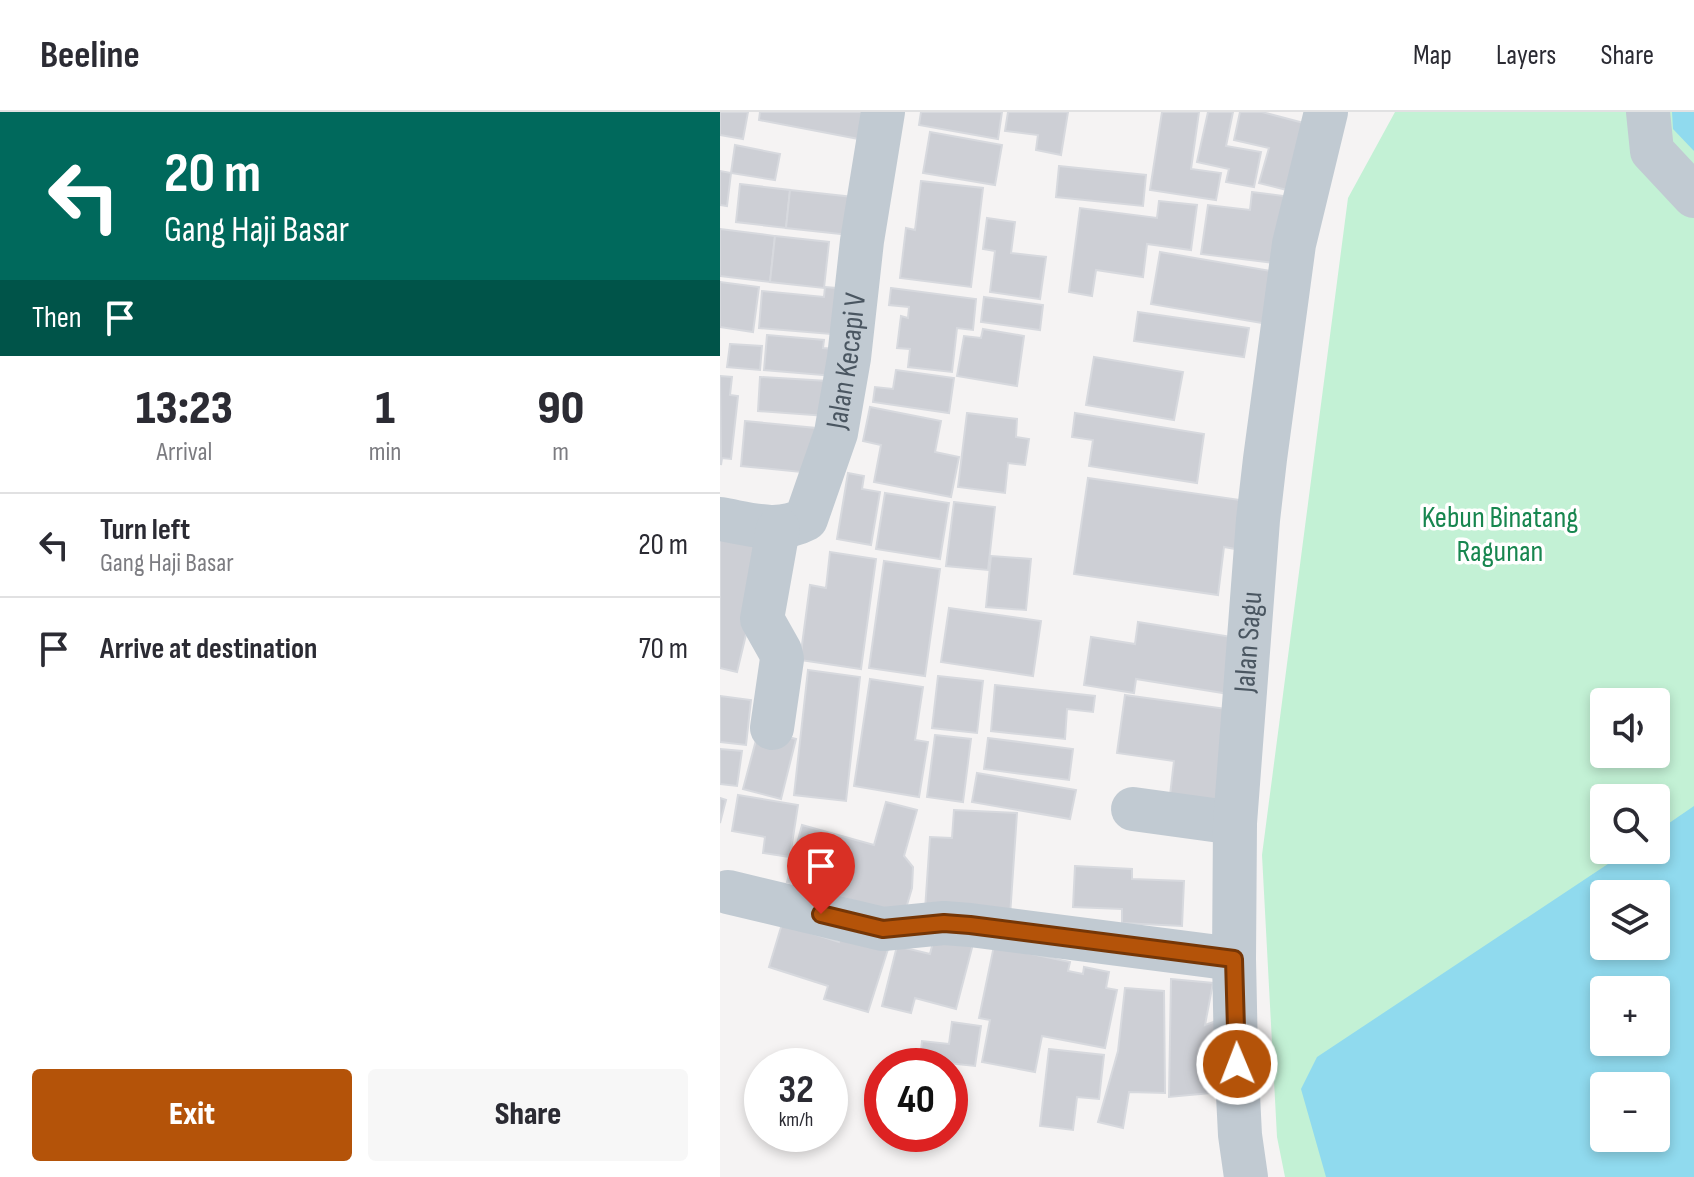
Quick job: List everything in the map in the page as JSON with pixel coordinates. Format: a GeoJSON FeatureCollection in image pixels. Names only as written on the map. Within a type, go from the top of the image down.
{"type":"FeatureCollection","features":[{"type":"Feature","properties":{"kind":"street","name":"Jalan Kecapi V"},"geometry":{"type":"LineString","coordinates":[[778,529],[792,527],[806,519],[836,433],[883,112]]}},
{"type":"Feature","properties":{"kind":"street","name":"Jalan Sagu"},"geometry":{"type":"LineString","coordinates":[[1246,1177],[1240,1135],[1234,959],[1235,823],[1265,459],[1294,244],[1326,112]]}},
{"type":"Feature","properties":{"kind":"street"},"geometry":{"type":"LineString","coordinates":[[1648,112],[1652,151],[1694,196]]}},
{"type":"Feature","properties":{"kind":"street"},"geometry":{"type":"LineString","coordinates":[[720,519],[778,529],[762,619],[782,659],[772,728]]}},
{"type":"Feature","properties":{"kind":"street"},"geometry":{"type":"LineString","coordinates":[[1133,809],[1235,823]]}},
{"type":"Feature","properties":{"kind":"street"},"geometry":{"type":"LineString","coordinates":[[728,892],[883,929],[944,923],[970,925],[1234,959]]}},
{"type":"Feature","properties":{"kind":"green space","name":"Kebun Binatang Ragunan"},"geometry":{"type":"Polygon","coordinates":[[[1395,112],[1694,112],[1694,1177],[1285,1177],[1277,1137],[1262,855],[1348,198],[1395,112]]]}},
{"type":"Feature","properties":{"kind":"water"},"geometry":{"type":"Polygon","coordinates":[[[1672,112],[1694,112],[1694,151],[1673,129],[1672,112]]]}},
{"type":"Feature","properties":{"kind":"water"},"geometry":{"type":"Polygon","coordinates":[[[1694,806],[1694,1177],[1326,1177],[1301,1089],[1317,1057],[1608,864],[1670,864],[1670,822],[1694,806]]]}},
{"type":"Feature","properties":{"kind":"building"},"geometry":{"type":"Polygon","coordinates":[[[720,112],[748,112],[743,139],[720,135],[720,112]]]}},
{"type":"Feature","properties":{"kind":"building"},"geometry":{"type":"Polygon","coordinates":[[[760,112],[869,112],[864,140],[759,120],[760,112]]]}},
{"type":"Feature","properties":{"kind":"building"},"geometry":{"type":"Polygon","coordinates":[[[921,112],[1002,112],[998,139],[919,125],[921,112]]]}},
{"type":"Feature","properties":{"kind":"building"},"geometry":{"type":"Polygon","coordinates":[[[1008,112],[1068,112],[1061,155],[1036,150],[1038,135],[1005,131],[1008,112]]]}},
{"type":"Feature","properties":{"kind":"building"},"geometry":{"type":"Polygon","coordinates":[[[1162,112],[1199,112],[1191,169],[1221,173],[1216,200],[1150,190],[1162,112]]]}},
{"type":"Feature","properties":{"kind":"building"},"geometry":{"type":"Polygon","coordinates":[[[1208,112],[1233,112],[1226,146],[1261,152],[1254,187],[1226,182],[1229,169],[1197,162],[1208,112]]]}},
{"type":"Feature","properties":{"kind":"building"},"geometry":{"type":"Polygon","coordinates":[[[1240,112],[1262,112],[1315,126],[1287,190],[1259,183],[1269,148],[1234,140],[1240,112]]]}},
{"type":"Feature","properties":{"kind":"building"},"geometry":{"type":"Polygon","coordinates":[[[930,132],[1002,145],[995,185],[923,173],[930,132]]]}},
{"type":"Feature","properties":{"kind":"building"},"geometry":{"type":"Polygon","coordinates":[[[735,145],[780,154],[775,180],[731,173],[735,145]]]}},
{"type":"Feature","properties":{"kind":"building"},"geometry":{"type":"Polygon","coordinates":[[[1059,166],[1146,175],[1143,206],[1056,197],[1059,166]]]}},
{"type":"Feature","properties":{"kind":"building"},"geometry":{"type":"Polygon","coordinates":[[[720,171],[731,173],[727,206],[720,205],[720,171]]]}},
{"type":"Feature","properties":{"kind":"building"},"geometry":{"type":"Polygon","coordinates":[[[921,181],[983,188],[971,287],[900,278],[906,228],[915,230],[921,181]]]}},
{"type":"Feature","properties":{"kind":"building"},"geometry":{"type":"Polygon","coordinates":[[[740,184],[790,190],[786,228],[736,222],[740,184]]]}},
{"type":"Feature","properties":{"kind":"building"},"geometry":{"type":"Polygon","coordinates":[[[790,190],[853,197],[849,235],[786,228],[790,190]]]}},
{"type":"Feature","properties":{"kind":"building"},"geometry":{"type":"Polygon","coordinates":[[[1252,192],[1284,196],[1274,263],[1201,254],[1208,205],[1250,210],[1252,192]]]}},
{"type":"Feature","properties":{"kind":"building"},"geometry":{"type":"Polygon","coordinates":[[[1159,201],[1197,205],[1191,250],[1147,244],[1143,277],[1096,270],[1092,296],[1069,292],[1080,208],[1157,218],[1159,201]]]}},
{"type":"Feature","properties":{"kind":"building"},"geometry":{"type":"Polygon","coordinates":[[[987,218],[1015,222],[1011,253],[1046,257],[1040,299],[990,292],[995,251],[983,249],[987,218]]]}},
{"type":"Feature","properties":{"kind":"building"},"geometry":{"type":"Polygon","coordinates":[[[720,229],[775,236],[770,282],[720,276],[720,229]]]}},
{"type":"Feature","properties":{"kind":"building"},"geometry":{"type":"Polygon","coordinates":[[[775,236],[829,242],[824,288],[770,282],[775,236]]]}},
{"type":"Feature","properties":{"kind":"building"},"geometry":{"type":"Polygon","coordinates":[[[1160,252],[1288,274],[1279,326],[1151,304],[1160,252]]]}},
{"type":"Feature","properties":{"kind":"building"},"geometry":{"type":"Polygon","coordinates":[[[720,282],[759,287],[753,332],[720,327],[720,282]]]}},
{"type":"Feature","properties":{"kind":"building"},"geometry":{"type":"Polygon","coordinates":[[[825,287],[848,289],[843,335],[759,328],[762,291],[824,297],[825,287]]]}},
{"type":"Feature","properties":{"kind":"building"},"geometry":{"type":"Polygon","coordinates":[[[891,288],[976,299],[973,330],[957,328],[952,372],[908,367],[910,349],[897,348],[901,316],[908,318],[909,307],[889,305],[891,288]]]}},
{"type":"Feature","properties":{"kind":"building"},"geometry":{"type":"Polygon","coordinates":[[[984,297],[1043,305],[1040,330],[981,322],[984,297]]]}},
{"type":"Feature","properties":{"kind":"building"},"geometry":{"type":"Polygon","coordinates":[[[1138,312],[1249,328],[1244,357],[1134,341],[1138,312]]]}},
{"type":"Feature","properties":{"kind":"building"},"geometry":{"type":"Polygon","coordinates":[[[983,329],[1024,336],[1017,386],[957,376],[964,336],[981,338],[983,329]]]}},
{"type":"Feature","properties":{"kind":"building"},"geometry":{"type":"Polygon","coordinates":[[[767,335],[824,340],[823,348],[836,349],[834,376],[764,370],[767,335]]]}},
{"type":"Feature","properties":{"kind":"building"},"geometry":{"type":"Polygon","coordinates":[[[730,344],[762,346],[760,370],[727,367],[730,344]]]}},
{"type":"Feature","properties":{"kind":"building"},"geometry":{"type":"Polygon","coordinates":[[[1094,357],[1183,372],[1174,420],[1086,405],[1094,357]]]}},
{"type":"Feature","properties":{"kind":"building"},"geometry":{"type":"Polygon","coordinates":[[[896,370],[954,378],[949,413],[873,402],[875,387],[893,389],[896,370]]]}},
{"type":"Feature","properties":{"kind":"building"},"geometry":{"type":"Polygon","coordinates":[[[720,376],[732,377],[730,395],[738,396],[731,459],[722,458],[721,465],[720,376]]]}},
{"type":"Feature","properties":{"kind":"building"},"geometry":{"type":"Polygon","coordinates":[[[760,377],[828,381],[826,416],[758,411],[760,377]]]}},
{"type":"Feature","properties":{"kind":"building"},"geometry":{"type":"Polygon","coordinates":[[[870,407],[941,421],[935,452],[959,457],[951,497],[874,482],[881,445],[863,441],[870,407]]]}},
{"type":"Feature","properties":{"kind":"building"},"geometry":{"type":"Polygon","coordinates":[[[967,413],[1017,419],[1016,437],[1029,439],[1025,465],[1008,463],[1005,493],[958,487],[967,413]]]}},
{"type":"Feature","properties":{"kind":"building"},"geometry":{"type":"Polygon","coordinates":[[[1075,413],[1204,434],[1197,483],[1089,466],[1093,440],[1072,437],[1075,413]]]}},
{"type":"Feature","properties":{"kind":"building"},"geometry":{"type":"Polygon","coordinates":[[[745,421],[816,428],[811,473],[741,466],[745,421]]]}},
{"type":"Feature","properties":{"kind":"building"},"geometry":{"type":"Polygon","coordinates":[[[848,473],[864,476],[862,489],[880,492],[871,545],[837,539],[848,473]]]}},
{"type":"Feature","properties":{"kind":"building"},"geometry":{"type":"Polygon","coordinates":[[[1088,478],[1254,502],[1247,551],[1224,547],[1218,595],[1074,574],[1088,478]]]}},
{"type":"Feature","properties":{"kind":"building"},"geometry":{"type":"Polygon","coordinates":[[[885,493],[949,503],[940,559],[876,549],[885,493]]]}},
{"type":"Feature","properties":{"kind":"building"},"geometry":{"type":"Polygon","coordinates":[[[954,502],[995,507],[988,570],[946,566],[954,502]]]}},
{"type":"Feature","properties":{"kind":"building"},"geometry":{"type":"Polygon","coordinates":[[[720,526],[769,539],[737,672],[720,668],[720,526]]]}},
{"type":"Feature","properties":{"kind":"building"},"geometry":{"type":"Polygon","coordinates":[[[830,552],[876,559],[861,669],[800,660],[810,585],[826,588],[830,552]]]}},
{"type":"Feature","properties":{"kind":"building"},"geometry":{"type":"Polygon","coordinates":[[[991,556],[1031,559],[1026,610],[986,607],[991,556]]]}},
{"type":"Feature","properties":{"kind":"building"},"geometry":{"type":"Polygon","coordinates":[[[884,561],[940,569],[925,676],[869,668],[884,561]]]}},
{"type":"Feature","properties":{"kind":"building"},"geometry":{"type":"Polygon","coordinates":[[[949,608],[1041,621],[1033,676],[941,662],[949,608]]]}},
{"type":"Feature","properties":{"kind":"building"},"geometry":{"type":"Polygon","coordinates":[[[1138,622],[1238,638],[1229,694],[1136,679],[1134,693],[1084,685],[1091,637],[1135,644],[1138,622]]]}},
{"type":"Feature","properties":{"kind":"building"},"geometry":{"type":"Polygon","coordinates":[[[808,670],[860,677],[846,801],[794,795],[808,670]]]}},
{"type":"Feature","properties":{"kind":"building"},"geometry":{"type":"Polygon","coordinates":[[[938,676],[983,681],[977,733],[932,728],[938,676]]]}},
{"type":"Feature","properties":{"kind":"building"},"geometry":{"type":"Polygon","coordinates":[[[870,679],[923,687],[915,740],[928,742],[919,797],[854,786],[870,679]]]}},
{"type":"Feature","properties":{"kind":"building"},"geometry":{"type":"Polygon","coordinates":[[[995,685],[1095,696],[1093,712],[1067,709],[1065,739],[991,731],[995,685]]]}},
{"type":"Feature","properties":{"kind":"building"},"geometry":{"type":"Polygon","coordinates":[[[1125,695],[1227,709],[1223,812],[1169,804],[1174,761],[1117,753],[1125,695]]]}},
{"type":"Feature","properties":{"kind":"building"},"geometry":{"type":"Polygon","coordinates":[[[720,696],[751,700],[746,745],[720,742],[720,696]]]}},
{"type":"Feature","properties":{"kind":"building"},"geometry":{"type":"Polygon","coordinates":[[[759,729],[796,739],[781,799],[743,789],[759,729]]]}},
{"type":"Feature","properties":{"kind":"building"},"geometry":{"type":"Polygon","coordinates":[[[935,735],[971,739],[963,802],[927,797],[935,735]]]}},
{"type":"Feature","properties":{"kind":"building"},"geometry":{"type":"Polygon","coordinates":[[[988,738],[1073,749],[1069,780],[984,769],[988,738]]]}},
{"type":"Feature","properties":{"kind":"building"},"geometry":{"type":"Polygon","coordinates":[[[720,749],[742,751],[737,786],[720,784],[720,749]]]}},
{"type":"Feature","properties":{"kind":"building"},"geometry":{"type":"Polygon","coordinates":[[[977,773],[1076,790],[1070,819],[972,802],[977,773]]]}},
{"type":"Feature","properties":{"kind":"building"},"geometry":{"type":"Polygon","coordinates":[[[738,795],[798,805],[790,857],[763,853],[765,837],[732,831],[738,795]]]}},
{"type":"Feature","properties":{"kind":"building"},"geometry":{"type":"Polygon","coordinates":[[[720,798],[726,800],[720,823],[720,798]]]}},
{"type":"Feature","properties":{"kind":"building"},"geometry":{"type":"Polygon","coordinates":[[[886,802],[917,810],[904,856],[913,867],[912,888],[904,915],[787,882],[802,825],[874,845],[886,802]]]}},
{"type":"Feature","properties":{"kind":"building"},"geometry":{"type":"Polygon","coordinates":[[[954,810],[1017,813],[1010,916],[925,910],[930,837],[952,838],[954,810]]]}},
{"type":"Feature","properties":{"kind":"building"},"geometry":{"type":"Polygon","coordinates":[[[1075,866],[1132,869],[1132,879],[1184,881],[1182,926],[1122,923],[1122,909],[1073,907],[1075,866]]]}},
{"type":"Feature","properties":{"kind":"building"},"geometry":{"type":"Polygon","coordinates":[[[782,924],[839,942],[842,931],[889,946],[868,1012],[824,999],[828,986],[769,967],[782,924]]]}},
{"type":"Feature","properties":{"kind":"building"},"geometry":{"type":"Polygon","coordinates":[[[935,934],[973,944],[956,1009],[915,998],[911,1013],[882,1006],[897,946],[930,954],[935,934]]]}},
{"type":"Feature","properties":{"kind":"building"},"geometry":{"type":"Polygon","coordinates":[[[994,946],[1070,962],[1068,971],[1083,974],[1084,967],[1109,972],[1106,988],[1117,990],[1105,1048],[1042,1036],[1035,1072],[982,1062],[990,1020],[979,1018],[994,946]]]}},
{"type":"Feature","properties":{"kind":"building"},"geometry":{"type":"Polygon","coordinates":[[[1171,979],[1213,983],[1205,1025],[1222,1019],[1221,1092],[1169,1097],[1171,979]]]}},
{"type":"Feature","properties":{"kind":"building"},"geometry":{"type":"Polygon","coordinates":[[[1125,988],[1164,991],[1165,1093],[1129,1092],[1123,1128],[1098,1122],[1118,1051],[1125,988]]]}},
{"type":"Feature","properties":{"kind":"building"},"geometry":{"type":"Polygon","coordinates":[[[952,1022],[981,1026],[975,1066],[968,1065],[968,1048],[921,1048],[922,1041],[949,1044],[952,1022]]]}},
{"type":"Feature","properties":{"kind":"building"},"geometry":{"type":"Polygon","coordinates":[[[1049,1049],[1104,1055],[1099,1099],[1077,1097],[1073,1130],[1040,1126],[1049,1049]]]}},
{"type":"Feature","properties":{"kind":"route"},"geometry":{"type":"LineString","coordinates":[[821,914],[883,929],[944,923],[970,925],[1234,959],[1237,1064]]}}]}
